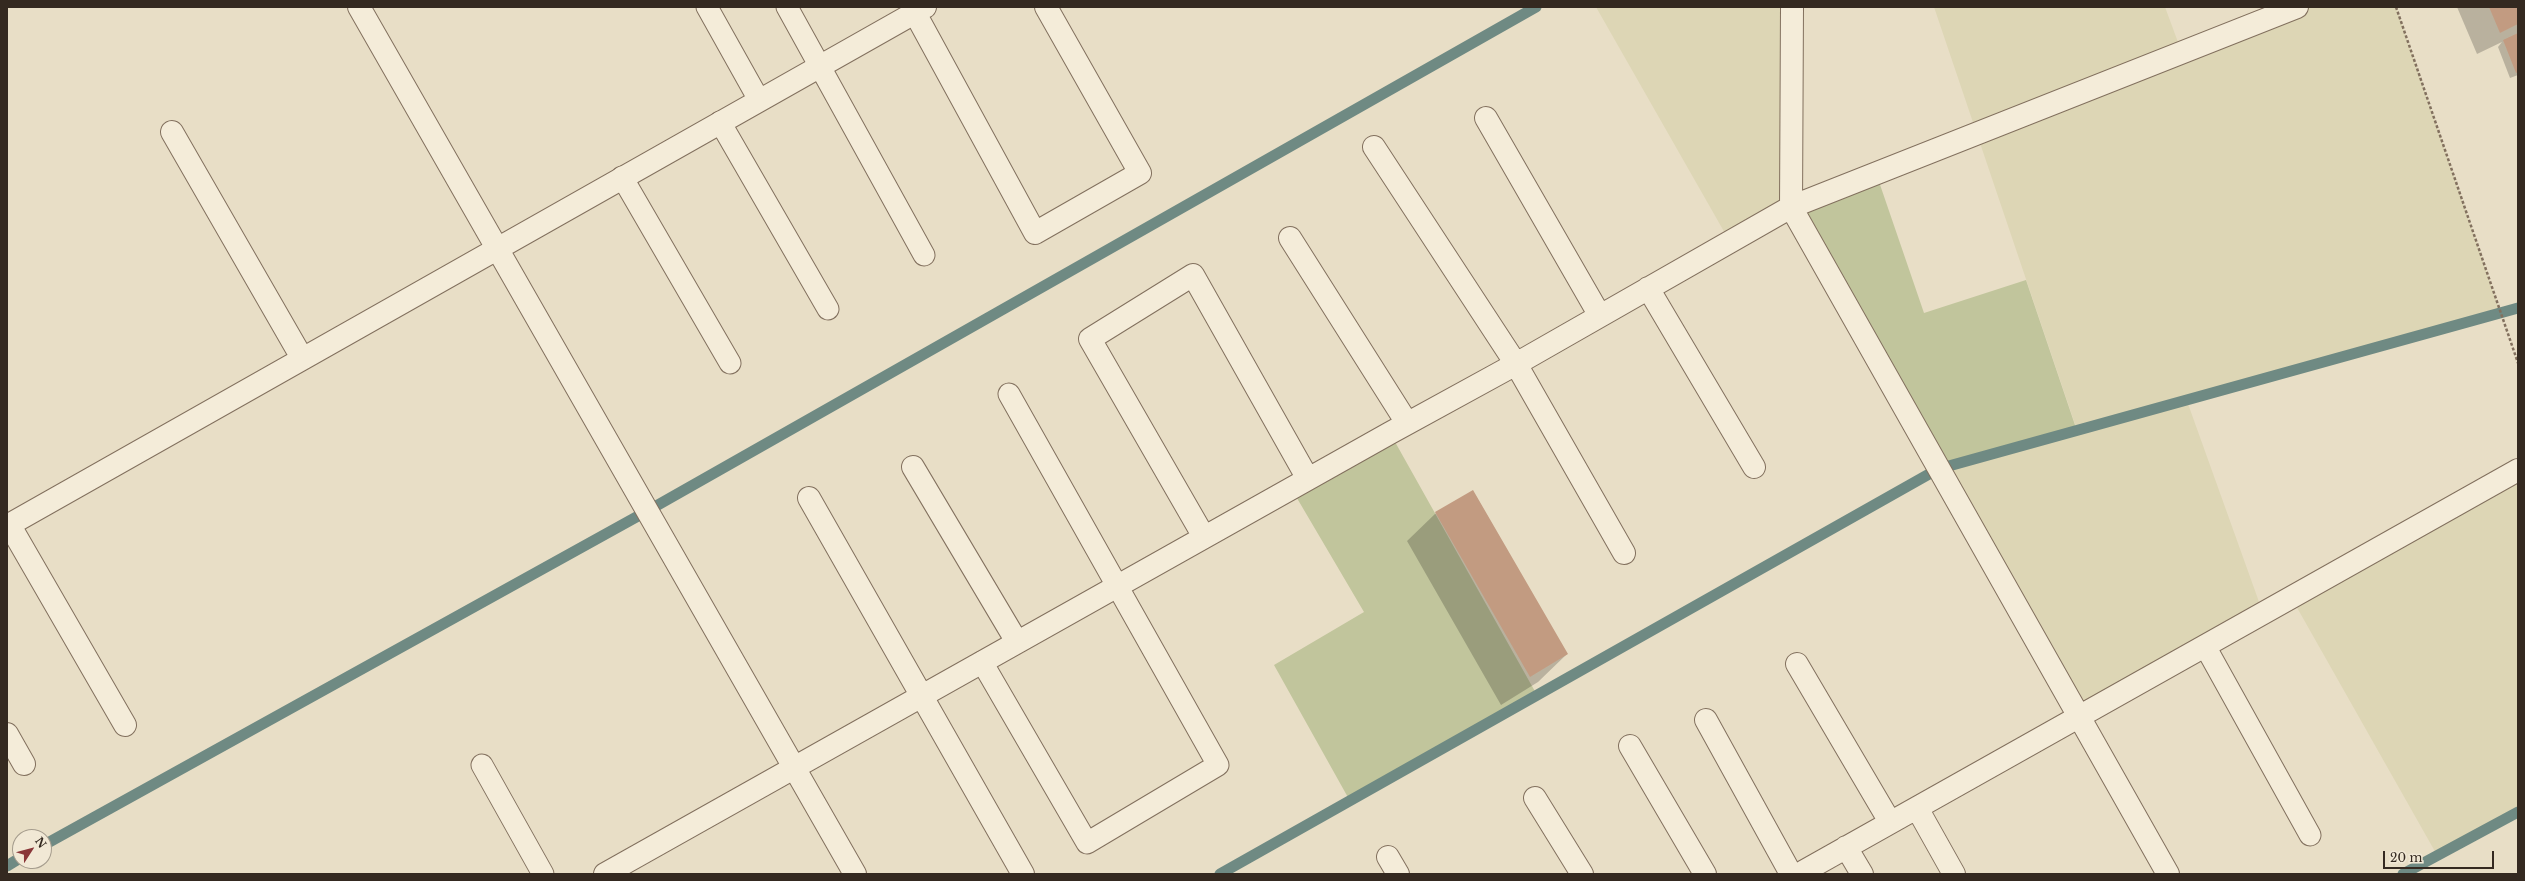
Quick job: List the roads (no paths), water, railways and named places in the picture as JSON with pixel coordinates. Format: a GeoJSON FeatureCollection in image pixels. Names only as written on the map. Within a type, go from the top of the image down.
{"type":"FeatureCollection","features":[{"type":"Feature","properties":{"kind":"street"},"geometry":{"type":"LineString","coordinates":[[359,7],[796,767],[855,874]]}},
{"type":"Feature","properties":{"kind":"street"},"geometry":{"type":"LineString","coordinates":[[126,725],[8,525],[920,10],[1035,233],[1140,173],[1046,7]]}},
{"type":"Feature","properties":{"kind":"street"},"geometry":{"type":"LineString","coordinates":[[1792,7],[1791,207],[2168,874]]}},
{"type":"Feature","properties":{"kind":"street"},"geometry":{"type":"LineString","coordinates":[[612,872],[1017,642],[1407,423],[1516,364],[1791,207],[2297,7]]}},
{"type":"Feature","properties":{"kind":"street"},"geometry":{"type":"LineString","coordinates":[[1486,118],[1600,316]]}},
{"type":"Feature","properties":{"kind":"street"},"geometry":{"type":"LineString","coordinates":[[172,132],[302,358]]}},
{"type":"Feature","properties":{"kind":"street"},"geometry":{"type":"LineString","coordinates":[[1374,147],[1516,364],[1624,553]]}},
{"type":"Feature","properties":{"kind":"street"},"geometry":{"type":"LineString","coordinates":[[1290,238],[1407,423]]}},
{"type":"Feature","properties":{"kind":"street"},"geometry":{"type":"LineString","coordinates":[[1204,538],[1090,339],[1194,275],[1308,479]]}},
{"type":"Feature","properties":{"kind":"street"},"geometry":{"type":"LineString","coordinates":[[1648,288],[1754,467]]}},
{"type":"Feature","properties":{"kind":"street"},"geometry":{"type":"LineString","coordinates":[[913,467],[1017,642]]}},
{"type":"Feature","properties":{"kind":"street"},"geometry":{"type":"LineString","coordinates":[[1799,874],[2518,470]]}},
{"type":"Feature","properties":{"kind":"street"},"geometry":{"type":"LineString","coordinates":[[809,498],[923,695],[1023,874]]}},
{"type":"Feature","properties":{"kind":"street"},"geometry":{"type":"LineString","coordinates":[[1797,664],[1890,822]]}},
{"type":"Feature","properties":{"kind":"street"},"geometry":{"type":"LineString","coordinates":[[1706,720],[1791,874]]}},
{"type":"Feature","properties":{"kind":"street"},"geometry":{"type":"LineString","coordinates":[[7,734],[24,764]]}},
{"type":"Feature","properties":{"kind":"street"},"geometry":{"type":"LineString","coordinates":[[1630,746],[1705,874]]}},
{"type":"Feature","properties":{"kind":"street"},"geometry":{"type":"LineString","coordinates":[[1535,798],[1582,874]]}},
{"type":"Feature","properties":{"kind":"street"},"geometry":{"type":"LineString","coordinates":[[1917,808],[1954,874]]}},
{"type":"Feature","properties":{"kind":"street"},"geometry":{"type":"LineString","coordinates":[[1846,847],[1862,874]]}},
{"type":"Feature","properties":{"kind":"lane"},"geometry":{"type":"LineString","coordinates":[[707,7],[759,100]]}},
{"type":"Feature","properties":{"kind":"lane"},"geometry":{"type":"LineString","coordinates":[[787,7],[924,255]]}},
{"type":"Feature","properties":{"kind":"lane"},"geometry":{"type":"LineString","coordinates":[[720,122],[828,309]]}},
{"type":"Feature","properties":{"kind":"lane"},"geometry":{"type":"LineString","coordinates":[[622,177],[730,363]]}},
{"type":"Feature","properties":{"kind":"lane"},"geometry":{"type":"LineString","coordinates":[[982,662],[1087,843],[1218,765],[1009,394]]}},
{"type":"Feature","properties":{"kind":"lane"},"geometry":{"type":"LineString","coordinates":[[2205,646],[2310,834]]}},
{"type":"Feature","properties":{"kind":"lane"},"geometry":{"type":"LineString","coordinates":[[482,765],[543,874]]}},
{"type":"Feature","properties":{"kind":"waterway"},"geometry":{"type":"LineString","coordinates":[[52,841],[649,510],[1536,7]]}},
{"type":"Feature","properties":{"kind":"waterway"},"geometry":{"type":"LineString","coordinates":[[1220,874],[1938,469],[2518,308]]}},
{"type":"Feature","properties":{"kind":"waterway"},"geometry":{"type":"LineString","coordinates":[[2403,874],[2518,812]]}},
{"type":"Feature","properties":{"kind":"waterway"},"geometry":{"type":"LineString","coordinates":[[7,866],[12,863]]}}]}
